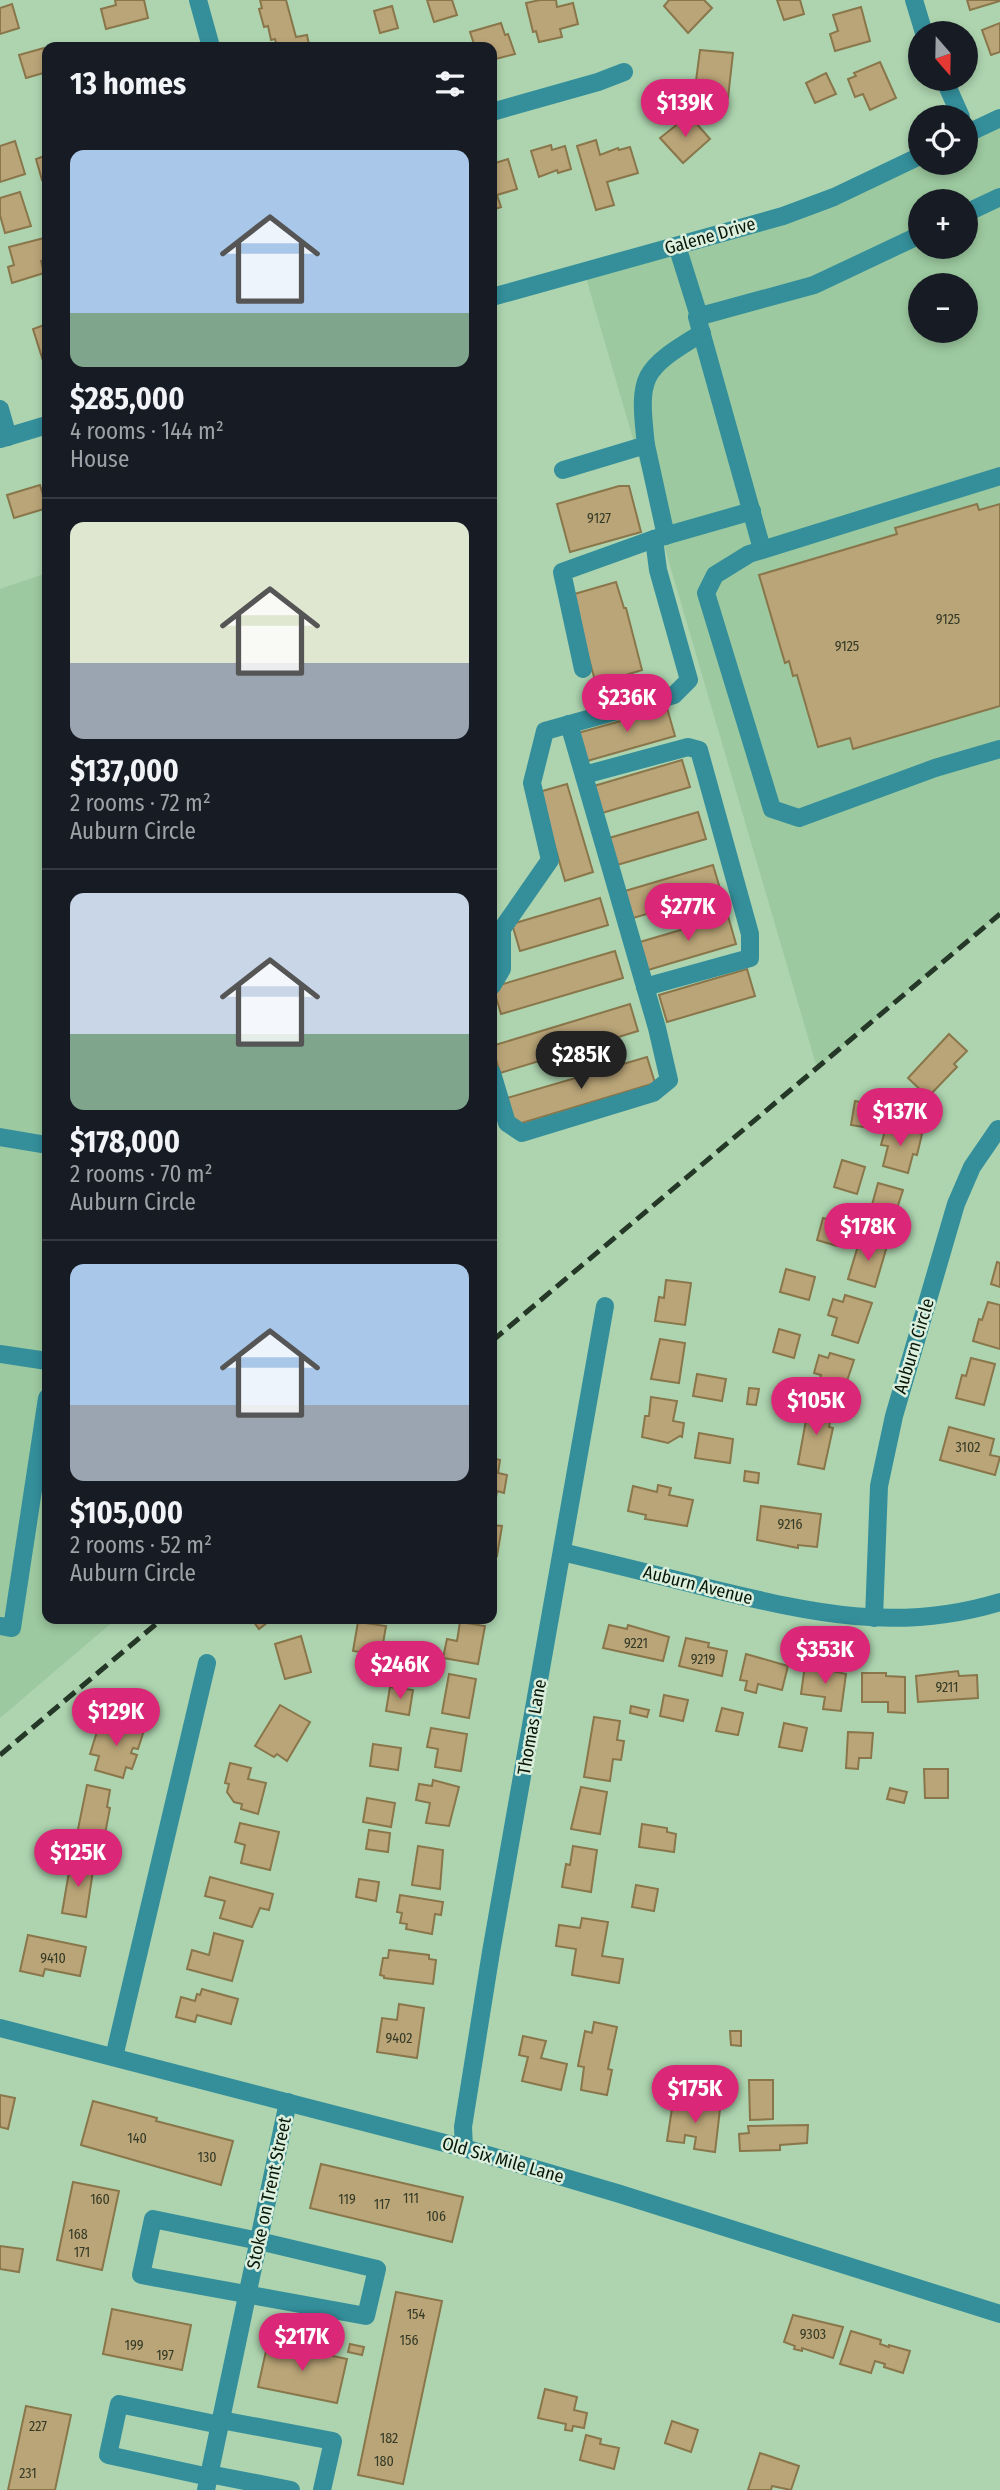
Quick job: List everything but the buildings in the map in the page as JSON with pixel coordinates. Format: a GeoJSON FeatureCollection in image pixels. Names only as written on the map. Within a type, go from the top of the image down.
{"type":"FeatureCollection","features":[{"type":"Feature","properties":{"kind":"street"},"geometry":{"type":"LineString","coordinates":[[198,0],[210,42]]}},
{"type":"Feature","properties":{"kind":"street"},"geometry":{"type":"LineString","coordinates":[[914,0],[921,21]]}},
{"type":"Feature","properties":{"kind":"street"},"geometry":{"type":"LineString","coordinates":[[497,111],[624,72]]}},
{"type":"Feature","properties":{"kind":"street"},"geometry":{"type":"LineString","coordinates":[[978,124],[1000,118]]}},
{"type":"Feature","properties":{"kind":"street","name":"Galene Drive"},"geometry":{"type":"LineString","coordinates":[[497,296],[783,216],[845,192],[908,162]]}},
{"type":"Feature","properties":{"kind":"street"},"geometry":{"type":"LineString","coordinates":[[978,207],[1000,197]]}},
{"type":"Feature","properties":{"kind":"street"},"geometry":{"type":"LineString","coordinates":[[497,978],[502,969],[502,929],[550,860],[532,783],[545,731],[674,695],[689,680],[658,570],[660,538],[641,405],[643,385],[654,366],[701,325],[814,285],[908,241]]}},
{"type":"Feature","properties":{"kind":"street"},"geometry":{"type":"LineString","coordinates":[[677,246],[762,549]]}},
{"type":"Feature","properties":{"kind":"street"},"geometry":{"type":"LineString","coordinates":[[0,410],[4,438],[42,427]]}},
{"type":"Feature","properties":{"kind":"street"},"geometry":{"type":"LineString","coordinates":[[563,470],[646,445]]}},
{"type":"Feature","properties":{"kind":"street"},"geometry":{"type":"LineString","coordinates":[[1000,476],[748,554],[715,575],[706,593],[772,809],[799,818],[935,768],[1000,749]]}},
{"type":"Feature","properties":{"kind":"street"},"geometry":{"type":"LineString","coordinates":[[583,669],[562,572],[660,538],[752,511]]}},
{"type":"Feature","properties":{"kind":"street"},"geometry":{"type":"LineString","coordinates":[[497,1089],[508,1123],[522,1133],[653,1093],[669,1080],[569,724]]}},
{"type":"Feature","properties":{"kind":"street"},"geometry":{"type":"LineString","coordinates":[[584,775],[688,747],[699,750],[714,800],[750,934],[750,958],[645,987]]}},
{"type":"Feature","properties":{"kind":"street","name":"Auburn Circle"},"geometry":{"type":"LineString","coordinates":[[874,1618],[879,1486],[894,1416],[956,1204],[972,1167],[998,1129]]}},
{"type":"Feature","properties":{"kind":"street"},"geometry":{"type":"LineString","coordinates":[[0,1137],[42,1144]]}},
{"type":"Feature","properties":{"kind":"street","name":"Thomas Lane"},"geometry":{"type":"LineString","coordinates":[[464,2148],[463,2127],[491,1952],[605,1307]]}},
{"type":"Feature","properties":{"kind":"street"},"geometry":{"type":"LineString","coordinates":[[0,1354],[42,1360]]}},
{"type":"Feature","properties":{"kind":"street"},"geometry":{"type":"LineString","coordinates":[[0,1626],[12,1628],[42,1431]]}},
{"type":"Feature","properties":{"kind":"street","name":"Auburn Avenue"},"geometry":{"type":"LineString","coordinates":[[562,1552],[789,1607],[839,1616],[924,1617],[983,1608],[1000,1602]]}},
{"type":"Feature","properties":{"kind":"street"},"geometry":{"type":"LineString","coordinates":[[114,2057],[207,1663]]}},
{"type":"Feature","properties":{"kind":"street","name":"Old Six Mile Lane"},"geometry":{"type":"LineString","coordinates":[[0,2028],[464,2148],[633,2198],[1000,2314]]}},
{"type":"Feature","properties":{"kind":"street","name":"Stoke on Trent Street"},"geometry":{"type":"LineString","coordinates":[[208,2480],[288,2102]]}},
{"type":"Feature","properties":{"kind":"street"},"geometry":{"type":"LineString","coordinates":[[153,2219],[259,2241],[377,2269],[366,2316],[141,2275],[153,2219]]}},
{"type":"Feature","properties":{"kind":"street"},"geometry":{"type":"LineString","coordinates":[[291,2490],[208,2480],[108,2455],[119,2404],[333,2441],[322,2490]]}},
{"type":"Feature","properties":{"kind":"shaded area"},"geometry":{"type":"Polygon","coordinates":[[[1000,118],[1000,914],[817,1068],[584,271],[908,167],[908,175],[978,175],[978,128],[1000,118]]]}},
{"type":"Feature","properties":{"kind":"shaded area"},"geometry":{"type":"Polygon","coordinates":[[[42,575],[42,1624],[110,1624],[0,1718],[0,589],[42,575]]]}},
{"type":"Feature","properties":{"kind":"railway"},"geometry":{"type":"LineString","coordinates":[[497,1337],[1000,914]]}},
{"type":"Feature","properties":{"kind":"railway"},"geometry":{"type":"LineString","coordinates":[[0,1755],[156,1624]]}}]}
